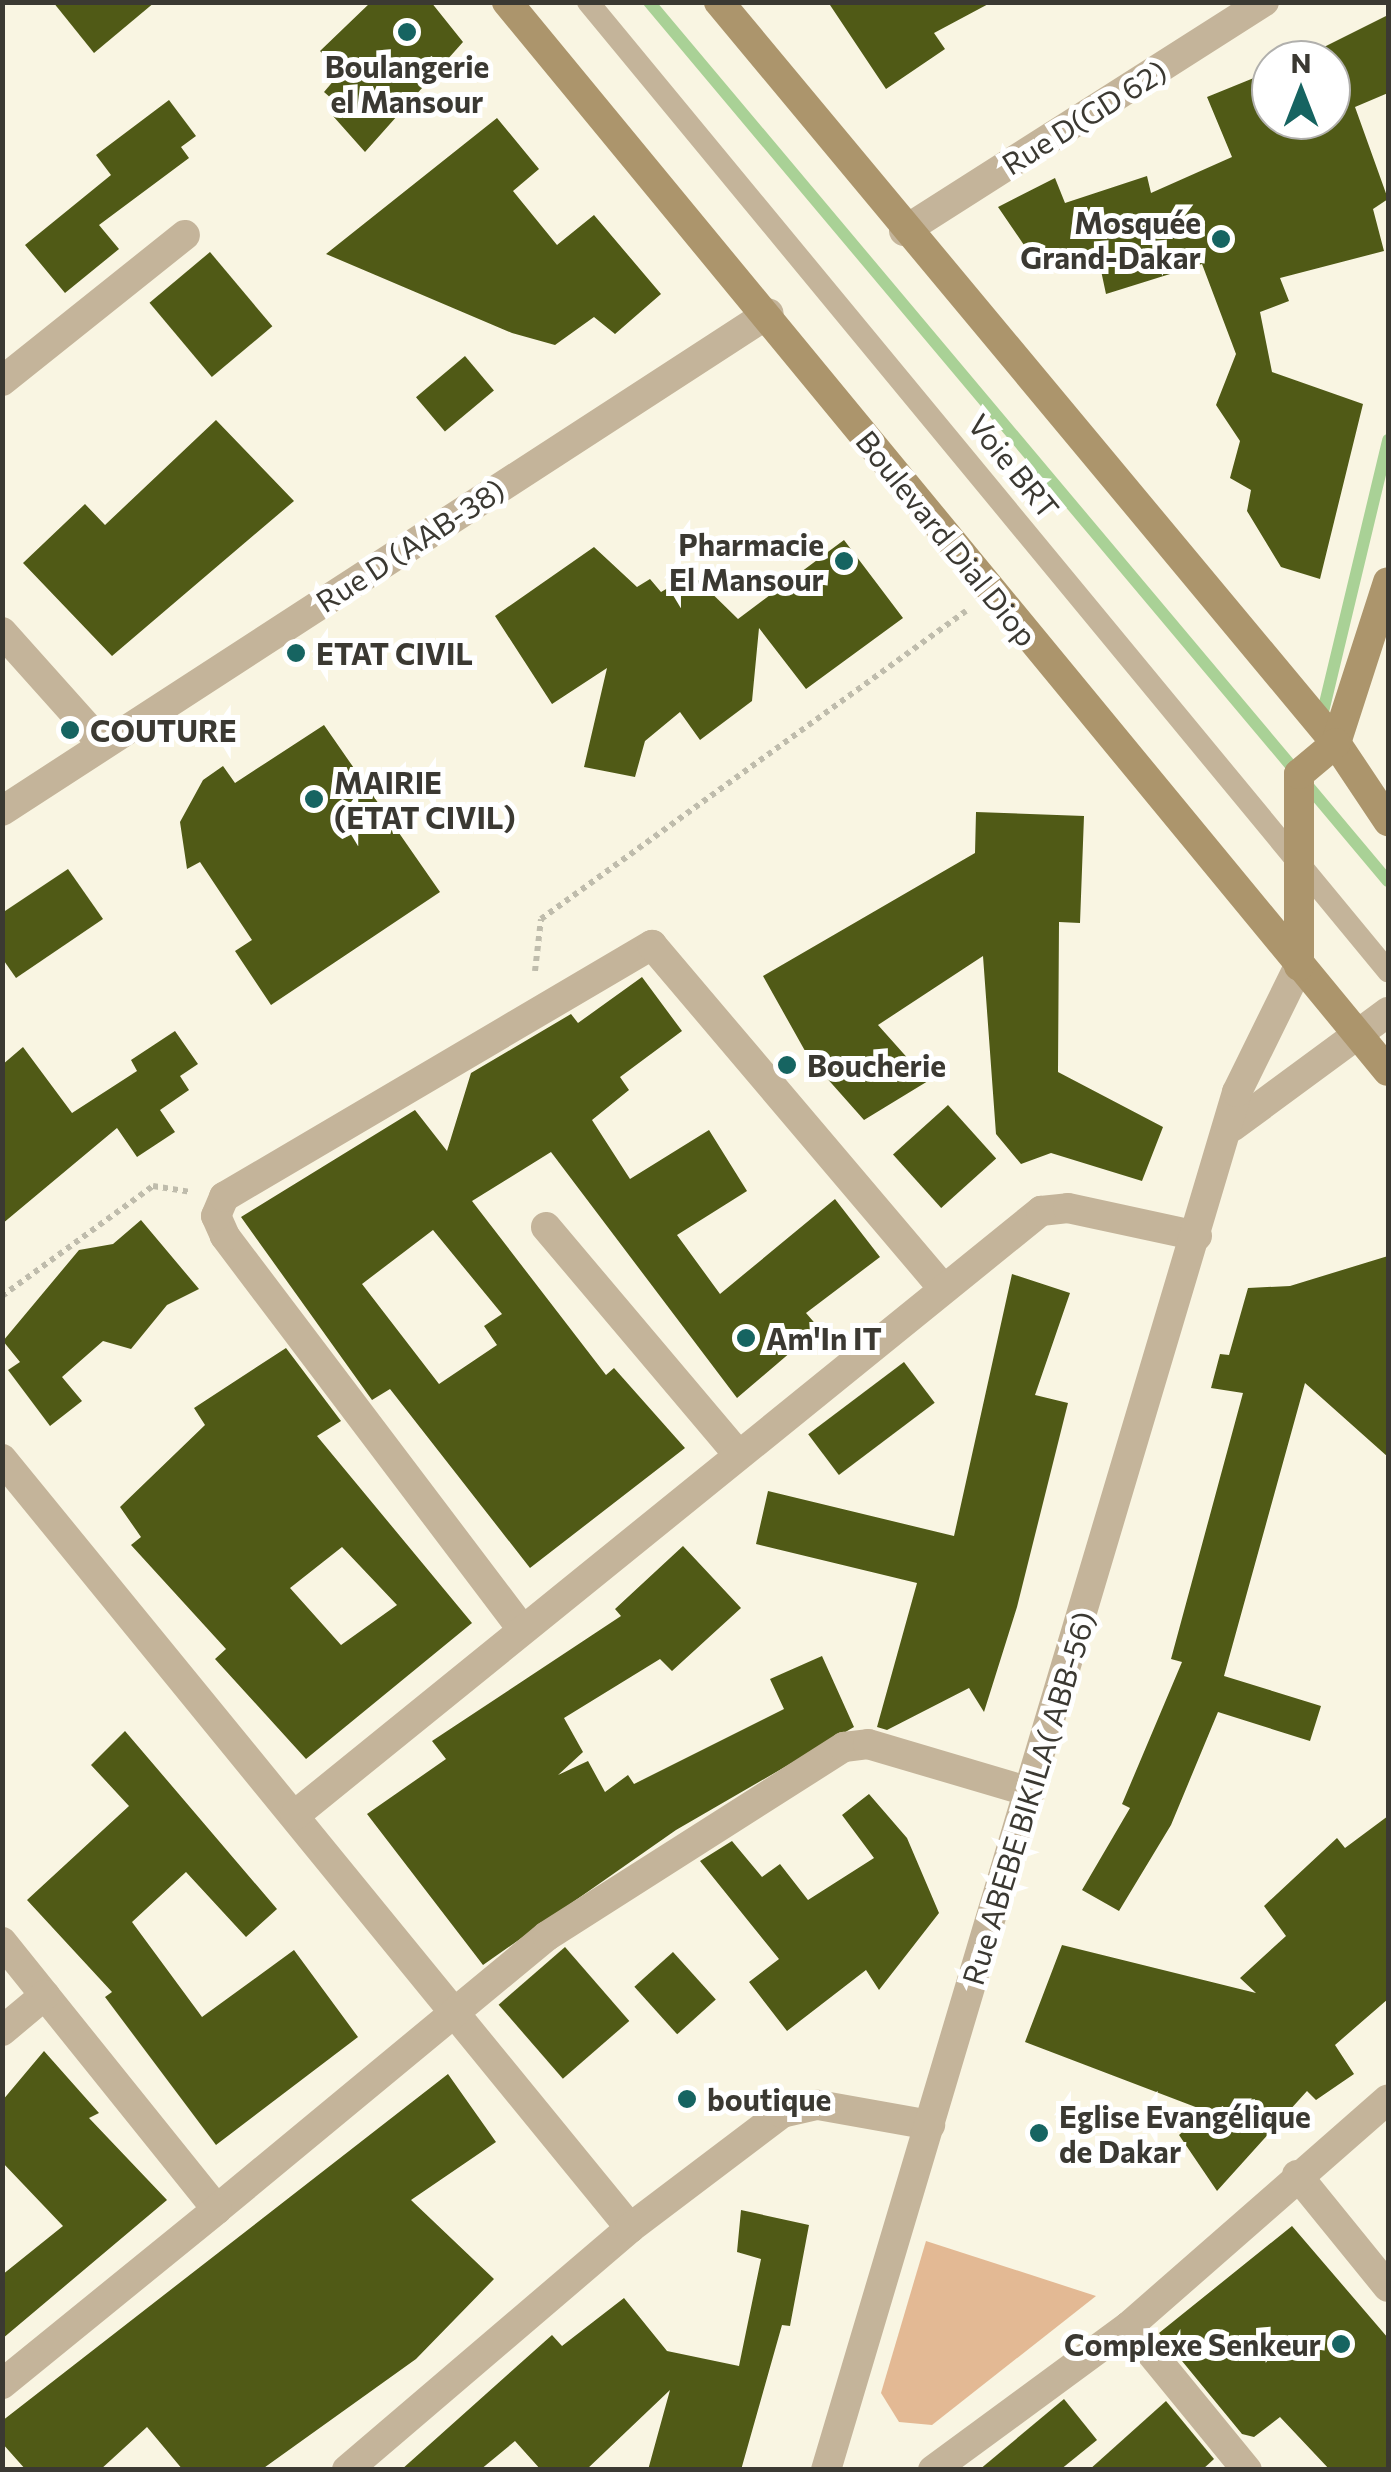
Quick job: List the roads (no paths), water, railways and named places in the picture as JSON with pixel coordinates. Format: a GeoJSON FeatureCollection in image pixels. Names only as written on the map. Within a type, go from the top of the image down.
{"type":"FeatureCollection","features":[{"type":"Feature","properties":{"kind":"main road","name":"Boulevard Dial Diop"},"geometry":{"type":"LineString","coordinates":[[507,2],[769,313],[992,592],[1388,1071]]}},
{"type":"Feature","properties":{"kind":"main road"},"geometry":{"type":"LineString","coordinates":[[719,2],[904,231],[1336,743],[1388,821]]}},
{"type":"Feature","properties":{"kind":"main road"},"geometry":{"type":"LineString","coordinates":[[1299,966],[1306,921],[1294,858],[1299,774],[1336,743],[1388,582]]}},
{"type":"Feature","properties":{"kind":"street","name":"Rue D(GD 62)"},"geometry":{"type":"LineString","coordinates":[[904,231],[1264,2]]}},
{"type":"Feature","properties":{"kind":"street"},"geometry":{"type":"LineString","coordinates":[[2,381],[185,235]]}},
{"type":"Feature","properties":{"kind":"street","name":"Rue D (AAB-38)"},"geometry":{"type":"LineString","coordinates":[[2,811],[769,313]]}},
{"type":"Feature","properties":{"kind":"street"},"geometry":{"type":"LineString","coordinates":[[2,632],[102,744]]}},
{"type":"Feature","properties":{"kind":"street"},"geometry":{"type":"LineString","coordinates":[[522,1628],[216,1216],[224,1196],[635,950],[668,953],[943,1288]]}},
{"type":"Feature","properties":{"kind":"street","name":"Rue ABEBE BIKILA( ABB-56)"},"geometry":{"type":"LineString","coordinates":[[826,2470],[1232,1127],[1237,1092],[1299,966]]}},
{"type":"Feature","properties":{"kind":"street"},"geometry":{"type":"LineString","coordinates":[[1232,1127],[1388,1012]]}},
{"type":"Feature","properties":{"kind":"street"},"geometry":{"type":"LineString","coordinates":[[295,1815],[943,1288],[1056,1207],[1196,1236]]}},
{"type":"Feature","properties":{"kind":"street"},"geometry":{"type":"LineString","coordinates":[[546,1227],[738,1454]]}},
{"type":"Feature","properties":{"kind":"street"},"geometry":{"type":"LineString","coordinates":[[2,1459],[630,2228]]}},
{"type":"Feature","properties":{"kind":"street"},"geometry":{"type":"LineString","coordinates":[[2,2384],[458,2016],[547,1936],[844,1747],[868,1744],[1030,1792]]}},
{"type":"Feature","properties":{"kind":"street"},"geometry":{"type":"LineString","coordinates":[[2,1942],[217,2209]]}},
{"type":"Feature","properties":{"kind":"street"},"geometry":{"type":"LineString","coordinates":[[2,2031],[45,1995]]}},
{"type":"Feature","properties":{"kind":"street"},"geometry":{"type":"LineString","coordinates":[[933,2470],[1129,2326],[1388,2099]]}},
{"type":"Feature","properties":{"kind":"street"},"geometry":{"type":"LineString","coordinates":[[347,2470],[630,2228],[798,2106],[930,2125]]}},
{"type":"Feature","properties":{"kind":"street"},"geometry":{"type":"LineString","coordinates":[[1297,2175],[1388,2286]]}},
{"type":"Feature","properties":{"kind":"street"},"geometry":{"type":"LineString","coordinates":[[1129,2326],[1247,2470]]}},
{"type":"Feature","properties":{"kind":"lane","name":"Voie BRT"},"geometry":{"type":"LineString","coordinates":[[588,2],[1388,971]]}},
{"type":"Feature","properties":{"kind":"waterway"},"geometry":{"type":"LineString","coordinates":[[649,2],[1388,881]]}},
{"type":"Feature","properties":{"kind":"waterway"},"geometry":{"type":"LineString","coordinates":[[1321,720],[1388,440]]}},
{"type":"Feature","properties":{"kind":"place","name":"Boulangerie el Mansour"},"geometry":{"type":"Point","coordinates":[407,32]}},
{"type":"Feature","properties":{"kind":"place","name":"Mosquée Grand-Dakar"},"geometry":{"type":"Point","coordinates":[1221,239]}},
{"type":"Feature","properties":{"kind":"place","name":"Pharmacie El Mansour"},"geometry":{"type":"Point","coordinates":[844,561]}},
{"type":"Feature","properties":{"kind":"place","name":"ETAT CIVIL"},"geometry":{"type":"Point","coordinates":[296,653]}},
{"type":"Feature","properties":{"kind":"place","name":"COUTURE"},"geometry":{"type":"Point","coordinates":[70,730]}},
{"type":"Feature","properties":{"kind":"place","name":"MAIRIE (ETAT CIVIL)"},"geometry":{"type":"Point","coordinates":[314,799]}},
{"type":"Feature","properties":{"kind":"place","name":"Boucherie"},"geometry":{"type":"Point","coordinates":[787,1065]}},
{"type":"Feature","properties":{"kind":"place","name":"Am'In IT"},"geometry":{"type":"Point","coordinates":[746,1338]}},
{"type":"Feature","properties":{"kind":"place","name":"boutique"},"geometry":{"type":"Point","coordinates":[687,2099]}},
{"type":"Feature","properties":{"kind":"place","name":"Eglise Evangélique de Dakar"},"geometry":{"type":"Point","coordinates":[1039,2133]}},
{"type":"Feature","properties":{"kind":"place","name":"Complexe Senkeur"},"geometry":{"type":"Point","coordinates":[1341,2344]}}]}
